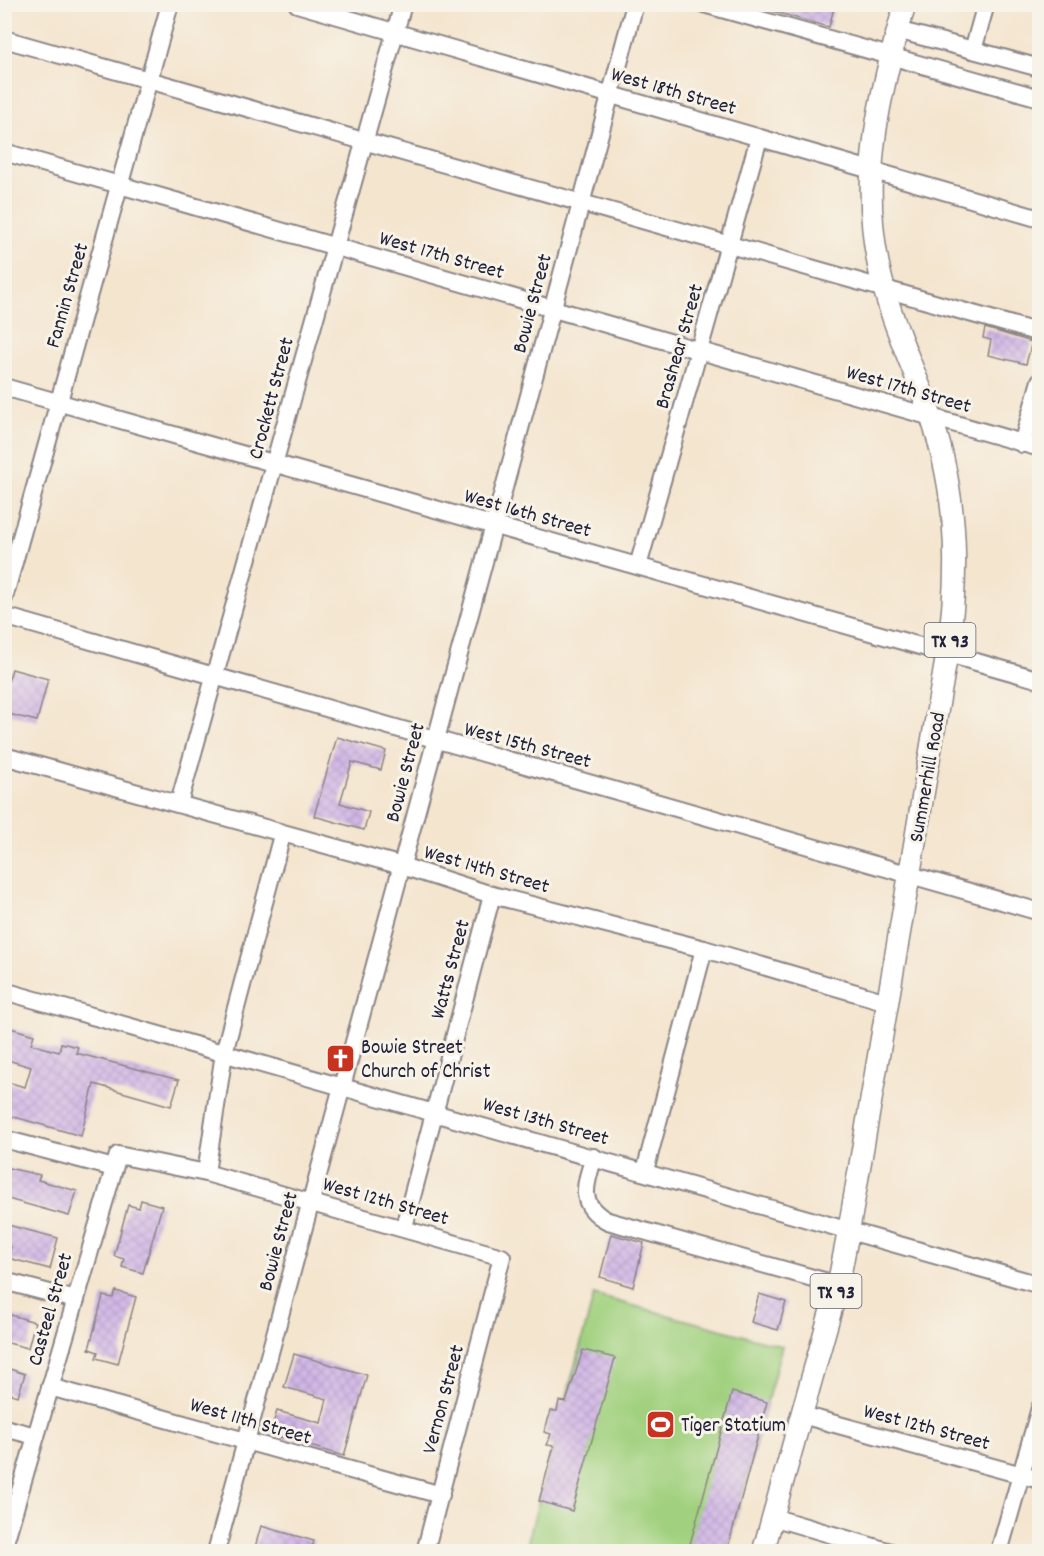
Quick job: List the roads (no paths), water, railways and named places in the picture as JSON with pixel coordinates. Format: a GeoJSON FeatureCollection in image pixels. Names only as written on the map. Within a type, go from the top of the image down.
{"type":"FeatureCollection","features":[{"type":"Feature","properties":{"kind":"main road","name":"Summerhill Road"},"geometry":{"type":"LineString","coordinates":[[763,1551],[838,1286],[947,654],[956,583],[956,540],[949,478],[932,418],[903,348],[884,289],[875,245],[871,170],[876,115],[905,4]]}},
{"type":"Feature","properties":{"kind":"street","name":"Fannin Street"},"geometry":{"type":"LineString","coordinates":[[4,598],[170,4]]}},
{"type":"Feature","properties":{"kind":"street","name":"West 18th Street"},"geometry":{"type":"LineString","coordinates":[[297,4],[1040,219]]}},
{"type":"Feature","properties":{"kind":"street","name":"Crockett Street"},"geometry":{"type":"LineString","coordinates":[[179,803],[216,678],[403,4]]}},
{"type":"Feature","properties":{"kind":"street","name":"Bowie Street"},"geometry":{"type":"LineString","coordinates":[[216,1551],[635,4]]}},
{"type":"Feature","properties":{"kind":"street"},"geometry":{"type":"LineString","coordinates":[[704,4],[1040,98]]}},
{"type":"Feature","properties":{"kind":"street"},"geometry":{"type":"LineString","coordinates":[[973,50],[986,4]]}},
{"type":"Feature","properties":{"kind":"street"},"geometry":{"type":"LineString","coordinates":[[897,30],[1040,68]]}},
{"type":"Feature","properties":{"kind":"street"},"geometry":{"type":"LineString","coordinates":[[4,39],[1040,333]]}},
{"type":"Feature","properties":{"kind":"street","name":"Brashear Street"},"geometry":{"type":"LineString","coordinates":[[638,566],[701,351],[759,138]]}},
{"type":"Feature","properties":{"kind":"street","name":"West 17th Street"},"geometry":{"type":"LineString","coordinates":[[4,152],[1040,448]]}},
{"type":"Feature","properties":{"kind":"street"},"geometry":{"type":"LineString","coordinates":[[1022,444],[1040,381]]}},
{"type":"Feature","properties":{"kind":"street","name":"West 16th Street"},"geometry":{"type":"LineString","coordinates":[[4,387],[1040,680]]}},
{"type":"Feature","properties":{"kind":"street","name":"West 15th Street"},"geometry":{"type":"LineString","coordinates":[[4,616],[436,742],[1040,912]]}},
{"type":"Feature","properties":{"kind":"street","name":"West 14th Street"},"geometry":{"type":"LineString","coordinates":[[4,756],[179,803],[282,835],[402,866],[492,895],[704,949],[887,1002]]}},
{"type":"Feature","properties":{"kind":"street"},"geometry":{"type":"LineString","coordinates":[[206,1173],[224,1053],[282,835]]}},
{"type":"Feature","properties":{"kind":"street","name":"Watts Street"},"geometry":{"type":"LineString","coordinates":[[404,1227],[492,895]]}},
{"type":"Feature","properties":{"kind":"street"},"geometry":{"type":"LineString","coordinates":[[645,1171],[704,949]]}},
{"type":"Feature","properties":{"kind":"street","name":"West 13th Street"},"geometry":{"type":"LineString","coordinates":[[4,991],[645,1171],[1040,1285]]}},
{"type":"Feature","properties":{"kind":"street","name":"West 12th Street"},"geometry":{"type":"LineString","coordinates":[[4,1139],[116,1162],[206,1173],[404,1227],[502,1257]]}},
{"type":"Feature","properties":{"kind":"street"},"geometry":{"type":"LineString","coordinates":[[594,1157],[586,1182],[587,1200],[591,1209],[608,1221],[838,1286]]}},
{"type":"Feature","properties":{"kind":"street","name":"Casteel Street"},"geometry":{"type":"LineString","coordinates":[[4,1546],[116,1162]]}},
{"type":"Feature","properties":{"kind":"street","name":"Vernon Street"},"geometry":{"type":"LineString","coordinates":[[425,1551],[502,1257]]}},
{"type":"Feature","properties":{"kind":"street"},"geometry":{"type":"LineString","coordinates":[[4,1281],[76,1300]]}},
{"type":"Feature","properties":{"kind":"street","name":"West 11th Street"},"geometry":{"type":"LineString","coordinates":[[50,1387],[441,1495]]}},
{"type":"Feature","properties":{"kind":"street"},"geometry":{"type":"LineString","coordinates":[[999,1551],[1040,1408]]}},
{"type":"Feature","properties":{"kind":"street","name":"West 12th Street"},"geometry":{"type":"LineString","coordinates":[[802,1415],[1040,1480]]}},
{"type":"Feature","properties":{"kind":"street"},"geometry":{"type":"LineString","coordinates":[[4,1428],[36,1436]]}},
{"type":"Feature","properties":{"kind":"street"},"geometry":{"type":"LineString","coordinates":[[772,1517],[891,1551]]}},
{"type":"Feature","properties":{"kind":"place","name":"Bowie Street Church of Christ"},"geometry":{"type":"Point","coordinates":[340,1058]}},
{"type":"Feature","properties":{"kind":"place","name":"Tiger Statium"},"geometry":{"type":"Point","coordinates":[660,1424]}}]}
